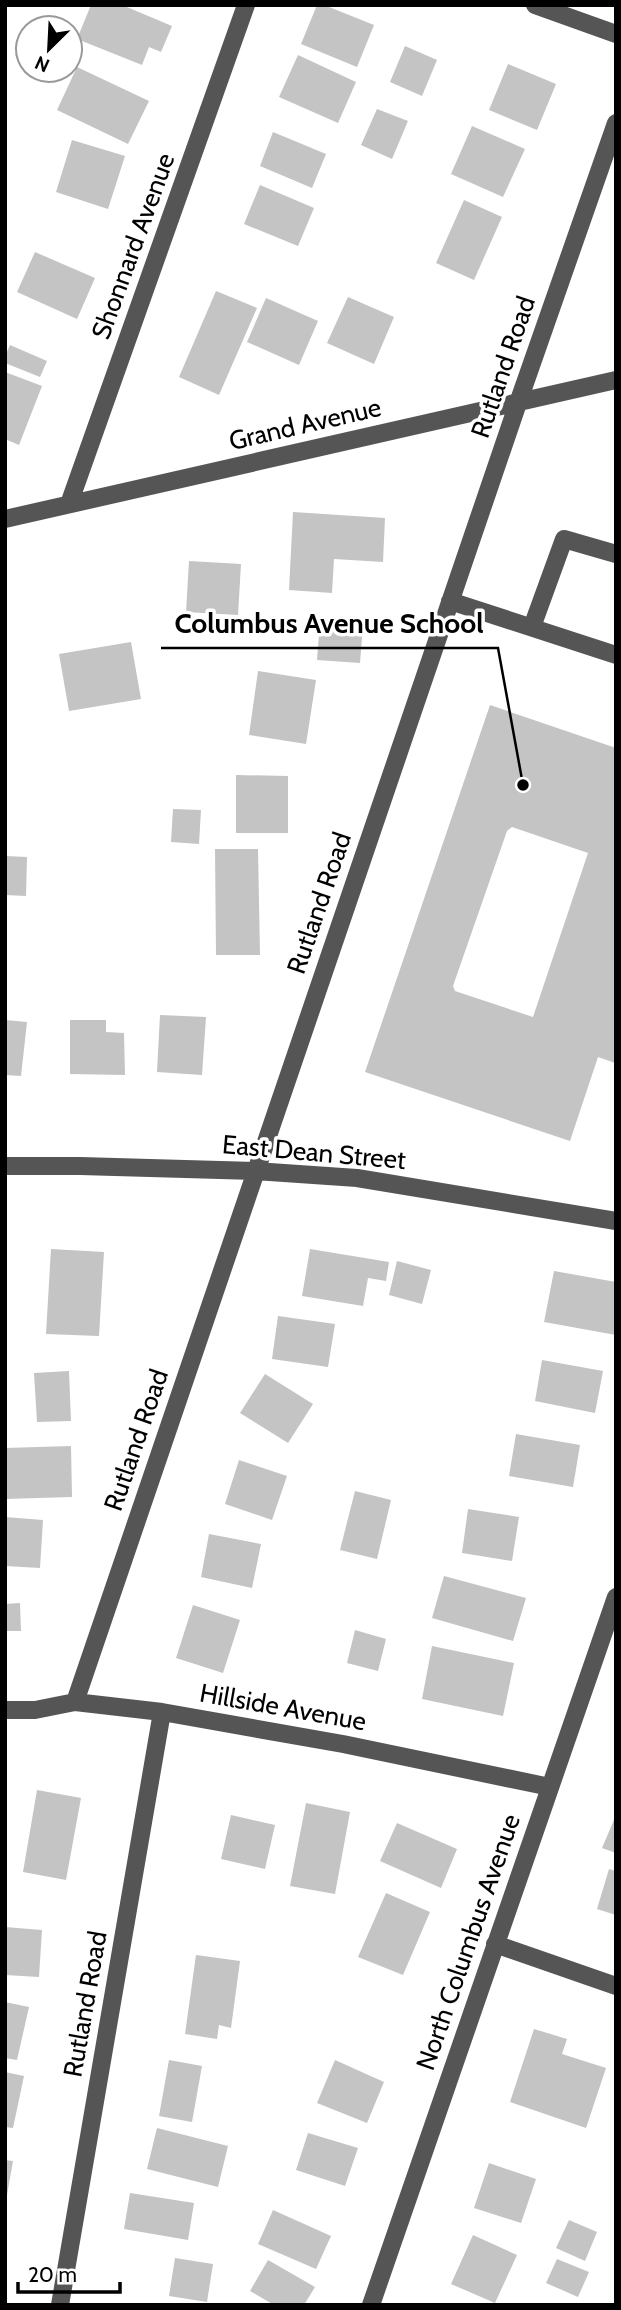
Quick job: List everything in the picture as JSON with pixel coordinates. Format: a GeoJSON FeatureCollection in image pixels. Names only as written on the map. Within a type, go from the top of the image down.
{"type":"FeatureCollection","features":[{"type":"Feature","properties":{"kind":"street","name":"Shonnard Avenue"},"geometry":{"type":"LineString","coordinates":[[69,505],[246,5]]}},
{"type":"Feature","properties":{"kind":"street"},"geometry":{"type":"LineString","coordinates":[[535,5],[616,34]]}},
{"type":"Feature","properties":{"kind":"street","name":"Rutland Road"},"geometry":{"type":"LineString","coordinates":[[75,1702],[518,402],[616,123]]}},
{"type":"Feature","properties":{"kind":"street","name":"Grand Avenue"},"geometry":{"type":"LineString","coordinates":[[5,519],[616,380]]}},
{"type":"Feature","properties":{"kind":"street"},"geometry":{"type":"LineString","coordinates":[[532,628],[564,539],[616,554]]}},
{"type":"Feature","properties":{"kind":"street"},"geometry":{"type":"LineString","coordinates":[[450,601],[616,655]]}},
{"type":"Feature","properties":{"kind":"street","name":"East Dean Street"},"geometry":{"type":"LineString","coordinates":[[5,1166],[255,1171],[357,1178],[616,1221]]}},
{"type":"Feature","properties":{"kind":"street","name":"North Columbus Avenue"},"geometry":{"type":"LineString","coordinates":[[371,2305],[616,1597]]}},
{"type":"Feature","properties":{"kind":"street","name":"Hillside Avenue"},"geometry":{"type":"LineString","coordinates":[[5,1710],[35,1710],[75,1702],[162,1712],[343,1744],[550,1787]]}},
{"type":"Feature","properties":{"kind":"street","name":"Rutland Road"},"geometry":{"type":"LineString","coordinates":[[60,2305],[162,1712]]}},
{"type":"Feature","properties":{"kind":"street"},"geometry":{"type":"LineString","coordinates":[[495,1944],[616,1986]]}},
{"type":"Feature","properties":{"kind":"building"},"geometry":{"type":"Polygon","coordinates":[[[91,5],[122,5],[172,26],[161,52],[149,47],[142,65],[84,42],[84,22],[91,5]]]}},
{"type":"Feature","properties":{"kind":"building"},"geometry":{"type":"Polygon","coordinates":[[[317,5],[324,5],[374,25],[357,67],[301,44],[317,5]]]}},
{"type":"Feature","properties":{"kind":"building"},"geometry":{"type":"Polygon","coordinates":[[[405,46],[437,60],[422,96],[390,82],[405,46]]]}},
{"type":"Feature","properties":{"kind":"building"},"geometry":{"type":"Polygon","coordinates":[[[298,55],[356,82],[338,123],[279,97],[298,55]]]}},
{"type":"Feature","properties":{"kind":"building"},"geometry":{"type":"Polygon","coordinates":[[[508,64],[556,84],[537,130],[489,110],[508,64]]]}},
{"type":"Feature","properties":{"kind":"building"},"geometry":{"type":"Polygon","coordinates":[[[84,70],[149,101],[128,144],[57,110],[69,84],[84,84],[84,70]]]}},
{"type":"Feature","properties":{"kind":"building"},"geometry":{"type":"Polygon","coordinates":[[[377,109],[408,121],[392,159],[361,145],[377,109]]]}},
{"type":"Feature","properties":{"kind":"building"},"geometry":{"type":"Polygon","coordinates":[[[472,126],[525,149],[503,197],[451,174],[472,126]]]}},
{"type":"Feature","properties":{"kind":"building"},"geometry":{"type":"Polygon","coordinates":[[[273,132],[326,154],[312,188],[260,166],[273,132]]]}},
{"type":"Feature","properties":{"kind":"building"},"geometry":{"type":"Polygon","coordinates":[[[72,140],[125,156],[108,209],[56,192],[72,140]]]}},
{"type":"Feature","properties":{"kind":"building"},"geometry":{"type":"Polygon","coordinates":[[[260,185],[314,208],[298,246],[244,224],[260,185]]]}},
{"type":"Feature","properties":{"kind":"building"},"geometry":{"type":"Polygon","coordinates":[[[464,200],[502,217],[474,280],[436,263],[464,200]]]}},
{"type":"Feature","properties":{"kind":"building"},"geometry":{"type":"Polygon","coordinates":[[[35,252],[95,278],[77,319],[17,292],[35,252]]]}},
{"type":"Feature","properties":{"kind":"building"},"geometry":{"type":"Polygon","coordinates":[[[216,291],[257,308],[219,395],[179,377],[216,291]]]}},
{"type":"Feature","properties":{"kind":"building"},"geometry":{"type":"Polygon","coordinates":[[[348,297],[394,317],[374,364],[327,343],[348,297]]]}},
{"type":"Feature","properties":{"kind":"building"},"geometry":{"type":"Polygon","coordinates":[[[266,298],[318,321],[299,365],[247,342],[266,298]]]}},
{"type":"Feature","properties":{"kind":"building"},"geometry":{"type":"Polygon","coordinates":[[[10,345],[47,361],[40,377],[5,363],[10,345]]]}},
{"type":"Feature","properties":{"kind":"building"},"geometry":{"type":"Polygon","coordinates":[[[5,372],[42,386],[19,445],[5,439],[5,372]]]}},
{"type":"Feature","properties":{"kind":"building"},"geometry":{"type":"Polygon","coordinates":[[[293,512],[385,518],[383,562],[334,559],[332,593],[289,590],[293,512]]]}},
{"type":"Feature","properties":{"kind":"building"},"geometry":{"type":"Polygon","coordinates":[[[189,561],[241,564],[238,615],[186,612],[189,561]]]}},
{"type":"Feature","properties":{"kind":"building"},"geometry":{"type":"Polygon","coordinates":[[[320,622],[363,625],[360,663],[317,660],[320,622]]]}},
{"type":"Feature","properties":{"kind":"building"},"geometry":{"type":"Polygon","coordinates":[[[131,642],[141,699],[69,711],[59,654],[131,642]]]}},
{"type":"Feature","properties":{"kind":"building"},"geometry":{"type":"Polygon","coordinates":[[[258,671],[316,680],[306,744],[249,735],[258,671]]]}},
{"type":"Feature","properties":{"kind":"building"},"geometry":{"type":"Polygon","coordinates":[[[490,705],[616,748],[616,1061],[615,1063],[598,1057],[570,1141],[365,1072],[490,705]],[[512,827],[507,831],[453,986],[455,991],[533,1017],[588,853],[512,827]]]}},
{"type":"Feature","properties":{"kind":"building"},"geometry":{"type":"Polygon","coordinates":[[[236,775],[288,776],[288,833],[236,833],[236,775]]]}},
{"type":"Feature","properties":{"kind":"building"},"geometry":{"type":"Polygon","coordinates":[[[173,809],[201,810],[199,844],[171,842],[173,809]]]}},
{"type":"Feature","properties":{"kind":"building"},"geometry":{"type":"Polygon","coordinates":[[[215,849],[258,849],[260,955],[216,955],[215,849]]]}},
{"type":"Feature","properties":{"kind":"building"},"geometry":{"type":"Polygon","coordinates":[[[5,856],[27,857],[26,896],[5,895],[5,856]]]}},
{"type":"Feature","properties":{"kind":"building"},"geometry":{"type":"Polygon","coordinates":[[[160,1015],[206,1017],[202,1075],[157,1072],[160,1015]]]}},
{"type":"Feature","properties":{"kind":"building"},"geometry":{"type":"Polygon","coordinates":[[[5,1020],[27,1022],[21,1076],[5,1075],[5,1020]]]}},
{"type":"Feature","properties":{"kind":"building"},"geometry":{"type":"Polygon","coordinates":[[[70,1020],[106,1020],[106,1032],[124,1033],[125,1075],[70,1074],[70,1020]]]}},
{"type":"Feature","properties":{"kind":"building"},"geometry":{"type":"Polygon","coordinates":[[[51,1249],[104,1252],[99,1336],[46,1334],[51,1249]]]}},
{"type":"Feature","properties":{"kind":"building"},"geometry":{"type":"Polygon","coordinates":[[[310,1249],[389,1262],[386,1281],[368,1278],[363,1306],[302,1296],[310,1249]]]}},
{"type":"Feature","properties":{"kind":"building"},"geometry":{"type":"Polygon","coordinates":[[[397,1261],[431,1270],[422,1304],[389,1295],[397,1261]]]}},
{"type":"Feature","properties":{"kind":"building"},"geometry":{"type":"Polygon","coordinates":[[[554,1271],[616,1282],[616,1335],[544,1322],[554,1271]]]}},
{"type":"Feature","properties":{"kind":"building"},"geometry":{"type":"Polygon","coordinates":[[[278,1316],[335,1324],[328,1367],[272,1359],[278,1316]]]}},
{"type":"Feature","properties":{"kind":"building"},"geometry":{"type":"Polygon","coordinates":[[[542,1360],[603,1371],[595,1413],[535,1401],[542,1360]]]}},
{"type":"Feature","properties":{"kind":"building"},"geometry":{"type":"Polygon","coordinates":[[[69,1371],[71,1421],[37,1422],[34,1373],[69,1371]]]}},
{"type":"Feature","properties":{"kind":"building"},"geometry":{"type":"Polygon","coordinates":[[[265,1374],[313,1404],[288,1443],[240,1413],[265,1374]]]}},
{"type":"Feature","properties":{"kind":"building"},"geometry":{"type":"Polygon","coordinates":[[[516,1434],[580,1445],[573,1487],[509,1476],[516,1434]]]}},
{"type":"Feature","properties":{"kind":"building"},"geometry":{"type":"Polygon","coordinates":[[[71,1446],[72,1497],[5,1499],[5,1448],[71,1446]]]}},
{"type":"Feature","properties":{"kind":"building"},"geometry":{"type":"Polygon","coordinates":[[[239,1460],[287,1476],[272,1520],[225,1504],[239,1460]]]}},
{"type":"Feature","properties":{"kind":"building"},"geometry":{"type":"Polygon","coordinates":[[[355,1491],[391,1500],[377,1559],[340,1550],[355,1491]]]}},
{"type":"Feature","properties":{"kind":"building"},"geometry":{"type":"Polygon","coordinates":[[[468,1509],[519,1517],[512,1561],[462,1553],[468,1509]]]}},
{"type":"Feature","properties":{"kind":"building"},"geometry":{"type":"Polygon","coordinates":[[[5,1517],[43,1520],[40,1568],[5,1566],[5,1517]]]}},
{"type":"Feature","properties":{"kind":"building"},"geometry":{"type":"Polygon","coordinates":[[[209,1534],[261,1544],[252,1588],[201,1577],[209,1534]]]}},
{"type":"Feature","properties":{"kind":"building"},"geometry":{"type":"Polygon","coordinates":[[[444,1576],[526,1598],[513,1641],[432,1618],[444,1576]]]}},
{"type":"Feature","properties":{"kind":"building"},"geometry":{"type":"Polygon","coordinates":[[[20,1603],[21,1631],[5,1631],[5,1604],[20,1603]]]}},
{"type":"Feature","properties":{"kind":"building"},"geometry":{"type":"Polygon","coordinates":[[[193,1605],[240,1620],[223,1673],[176,1658],[193,1605]]]}},
{"type":"Feature","properties":{"kind":"building"},"geometry":{"type":"Polygon","coordinates":[[[355,1630],[386,1639],[378,1671],[347,1663],[355,1630]]]}},
{"type":"Feature","properties":{"kind":"building"},"geometry":{"type":"Polygon","coordinates":[[[432,1646],[514,1663],[503,1716],[422,1699],[432,1646]]]}},
{"type":"Feature","properties":{"kind":"building"},"geometry":{"type":"Polygon","coordinates":[[[37,1790],[81,1798],[66,1880],[23,1872],[37,1790]]]}},
{"type":"Feature","properties":{"kind":"building"},"geometry":{"type":"Polygon","coordinates":[[[306,1803],[350,1812],[335,1894],[290,1886],[306,1803]]]}},
{"type":"Feature","properties":{"kind":"building"},"geometry":{"type":"Polygon","coordinates":[[[231,1815],[275,1825],[265,1869],[221,1859],[231,1815]]]}},
{"type":"Feature","properties":{"kind":"building"},"geometry":{"type":"Polygon","coordinates":[[[616,1815],[616,1853],[602,1848],[616,1815]]]}},
{"type":"Feature","properties":{"kind":"building"},"geometry":{"type":"Polygon","coordinates":[[[397,1823],[457,1849],[441,1888],[380,1861],[397,1823]]]}},
{"type":"Feature","properties":{"kind":"building"},"geometry":{"type":"Polygon","coordinates":[[[609,1869],[616,1871],[616,1915],[597,1909],[609,1869]]]}},
{"type":"Feature","properties":{"kind":"building"},"geometry":{"type":"Polygon","coordinates":[[[386,1893],[430,1912],[403,1975],[358,1957],[386,1893]]]}},
{"type":"Feature","properties":{"kind":"building"},"geometry":{"type":"Polygon","coordinates":[[[5,1927],[42,1930],[39,1977],[5,1975],[5,1927]]]}},
{"type":"Feature","properties":{"kind":"building"},"geometry":{"type":"Polygon","coordinates":[[[196,1955],[240,1961],[231,2028],[219,2025],[217,2039],[185,2034],[196,1955]]]}},
{"type":"Feature","properties":{"kind":"building"},"geometry":{"type":"Polygon","coordinates":[[[5,2002],[29,2007],[17,2060],[5,2058],[5,2002]]]}},
{"type":"Feature","properties":{"kind":"building"},"geometry":{"type":"Polygon","coordinates":[[[534,2029],[567,2039],[562,2054],[606,2068],[586,2128],[510,2102],[534,2029]]]}},
{"type":"Feature","properties":{"kind":"building"},"geometry":{"type":"Polygon","coordinates":[[[169,2060],[202,2066],[192,2122],[159,2116],[169,2060]]]}},
{"type":"Feature","properties":{"kind":"building"},"geometry":{"type":"Polygon","coordinates":[[[335,2060],[384,2082],[367,2123],[317,2103],[335,2060]]]}},
{"type":"Feature","properties":{"kind":"building"},"geometry":{"type":"Polygon","coordinates":[[[5,2072],[24,2076],[13,2128],[5,2127],[5,2072]]]}},
{"type":"Feature","properties":{"kind":"building"},"geometry":{"type":"Polygon","coordinates":[[[157,2128],[228,2146],[218,2187],[147,2169],[157,2128]]]}},
{"type":"Feature","properties":{"kind":"building"},"geometry":{"type":"Polygon","coordinates":[[[308,2133],[358,2148],[345,2186],[296,2170],[308,2133]]]}},
{"type":"Feature","properties":{"kind":"building"},"geometry":{"type":"Polygon","coordinates":[[[5,2160],[13,2161],[7,2195],[5,2195],[5,2160]]]}},
{"type":"Feature","properties":{"kind":"building"},"geometry":{"type":"Polygon","coordinates":[[[489,2163],[536,2179],[521,2223],[474,2208],[489,2163]]]}},
{"type":"Feature","properties":{"kind":"building"},"geometry":{"type":"Polygon","coordinates":[[[130,2193],[194,2203],[188,2240],[124,2229],[130,2193]]]}},
{"type":"Feature","properties":{"kind":"building"},"geometry":{"type":"Polygon","coordinates":[[[273,2210],[331,2236],[316,2269],[258,2244],[273,2210]]]}},
{"type":"Feature","properties":{"kind":"building"},"geometry":{"type":"Polygon","coordinates":[[[569,2220],[597,2232],[585,2261],[556,2248],[569,2220]]]}},
{"type":"Feature","properties":{"kind":"building"},"geometry":{"type":"Polygon","coordinates":[[[473,2235],[517,2255],[495,2303],[451,2284],[473,2235]]]}},
{"type":"Feature","properties":{"kind":"building"},"geometry":{"type":"Polygon","coordinates":[[[175,2258],[213,2264],[207,2302],[169,2296],[175,2258]]]}},
{"type":"Feature","properties":{"kind":"building"},"geometry":{"type":"Polygon","coordinates":[[[557,2259],[589,2272],[578,2297],[546,2283],[557,2259]]]}},
{"type":"Feature","properties":{"kind":"building"},"geometry":{"type":"Polygon","coordinates":[[[268,2260],[315,2287],[304,2305],[274,2305],[250,2291],[268,2260]]]}},
{"type":"Feature","properties":{"kind":"place","name":"Columbus Avenue School"},"geometry":{"type":"Point","coordinates":[523,785]}}]}
